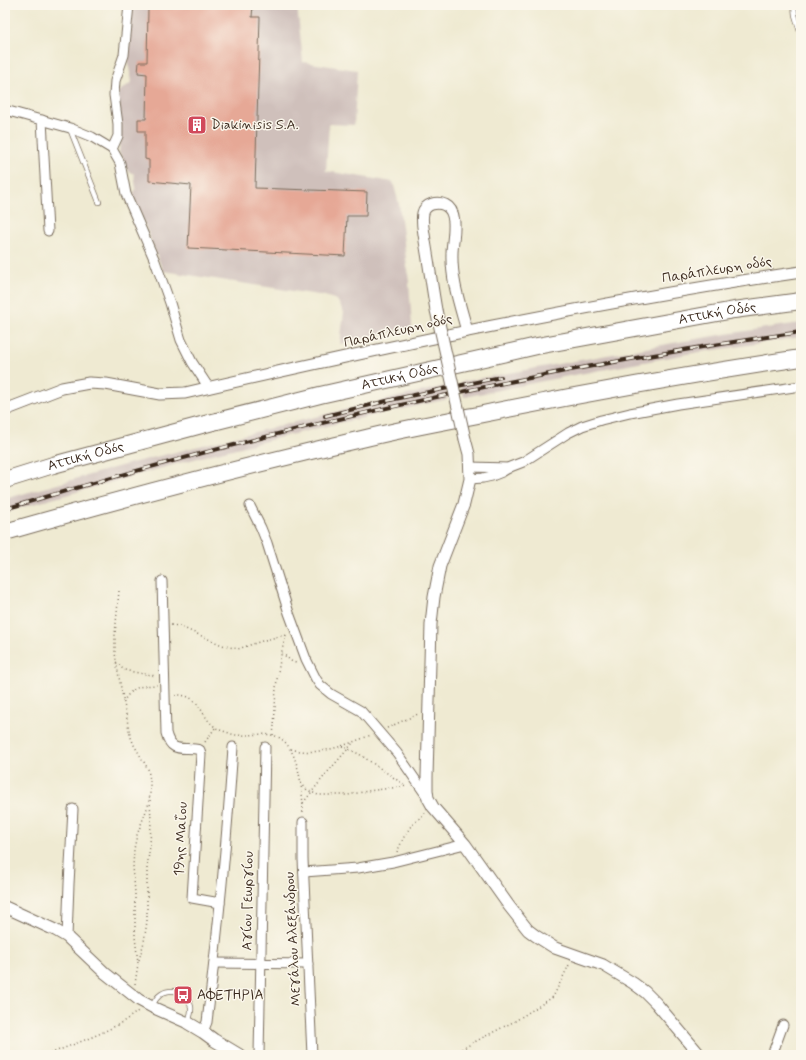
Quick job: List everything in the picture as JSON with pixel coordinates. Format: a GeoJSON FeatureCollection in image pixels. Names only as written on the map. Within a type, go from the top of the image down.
{"type":"FeatureCollection","features":[{"type":"Feature","properties":{"kind":"highway","name":"Αττική Οδός"},"geometry":{"type":"LineString","coordinates":[[5,480],[53,465],[328,393],[521,350],[734,310],[801,301]]}},
{"type":"Feature","properties":{"kind":"highway"},"geometry":{"type":"LineString","coordinates":[[5,532],[223,472],[368,437],[543,402],[746,366],[801,358]]}},
{"type":"Feature","properties":{"kind":"main road"},"geometry":{"type":"LineString","coordinates":[[188,1023],[239,1055]]}},
{"type":"Feature","properties":{"kind":"street"},"geometry":{"type":"LineString","coordinates":[[112,149],[118,136],[114,95],[115,81],[124,55],[129,5]]}},
{"type":"Feature","properties":{"kind":"street"},"geometry":{"type":"LineString","coordinates":[[5,110],[70,128],[112,149],[120,163],[126,194],[156,261],[181,340],[192,362],[209,388]]}},
{"type":"Feature","properties":{"kind":"street"},"geometry":{"type":"LineString","coordinates":[[42,120],[48,231]]}},
{"type":"Feature","properties":{"kind":"street"},"geometry":{"type":"LineString","coordinates":[[428,798],[427,777],[431,624],[436,581],[440,566],[464,504],[470,479],[469,454],[436,310],[422,222],[423,213],[426,207],[432,204],[439,203],[446,205],[454,216],[452,270],[457,296],[467,331]]}},
{"type":"Feature","properties":{"kind":"street","name":"Παράπλευρη οδός"},"geometry":{"type":"LineString","coordinates":[[5,410],[62,388],[89,383],[106,384],[160,394],[185,393],[467,331],[558,313],[723,283],[801,272]]}},
{"type":"Feature","properties":{"kind":"street"},"geometry":{"type":"LineString","coordinates":[[470,479],[492,476],[510,468],[529,458],[568,433],[582,426],[601,420],[678,404],[801,386]]}},
{"type":"Feature","properties":{"kind":"street"},"geometry":{"type":"LineString","coordinates":[[470,467],[510,468]]}},
{"type":"Feature","properties":{"kind":"street"},"geometry":{"type":"LineString","coordinates":[[250,506],[267,543],[289,613],[306,659],[320,685],[331,694],[361,711],[397,753],[433,806],[465,844],[528,930],[555,948],[603,966],[633,983],[645,992],[660,1007],[700,1055]]}},
{"type":"Feature","properties":{"kind":"street"},"geometry":{"type":"LineString","coordinates":[[162,581],[166,733],[168,741],[174,746],[181,749],[195,748],[200,752]]}},
{"type":"Feature","properties":{"kind":"street"},"geometry":{"type":"LineString","coordinates":[[203,1032],[207,1022],[214,963],[227,833],[233,747]]}},
{"type":"Feature","properties":{"kind":"street","name":"Αγίου Γεωργίου"},"geometry":{"type":"LineString","coordinates":[[259,1055],[265,747]]}},
{"type":"Feature","properties":{"kind":"street","name":"19ης Μαΐου"},"geometry":{"type":"LineString","coordinates":[[200,752],[192,898],[220,903]]}},
{"type":"Feature","properties":{"kind":"street"},"geometry":{"type":"LineString","coordinates":[[67,937],[73,809]]}},
{"type":"Feature","properties":{"kind":"street","name":"Μεγάλου Αλεξάνδρου"},"geometry":{"type":"LineString","coordinates":[[303,822],[312,1055]]}},
{"type":"Feature","properties":{"kind":"street"},"geometry":{"type":"LineString","coordinates":[[304,872],[358,868],[393,862],[465,844]]}},
{"type":"Feature","properties":{"kind":"street"},"geometry":{"type":"LineString","coordinates":[[5,907],[56,930],[67,937],[132,996],[148,1006],[188,1023]]}},
{"type":"Feature","properties":{"kind":"street"},"geometry":{"type":"LineString","coordinates":[[214,963],[308,964]]}},
{"type":"Feature","properties":{"kind":"street"},"geometry":{"type":"LineString","coordinates":[[772,1055],[783,1025]]}},
{"type":"Feature","properties":{"kind":"lane"},"geometry":{"type":"LineString","coordinates":[[794,5],[795,15],[801,35]]}},
{"type":"Feature","properties":{"kind":"lane"},"geometry":{"type":"LineString","coordinates":[[70,128],[99,202]]}},
{"type":"Feature","properties":{"kind":"lane"},"geometry":{"type":"LineString","coordinates":[[148,1006],[166,991],[174,990],[180,992],[188,998],[191,1007],[188,1023]]}},
{"type":"Feature","properties":{"kind":"path"},"geometry":{"type":"LineString","coordinates":[[119,591],[115,634],[116,662],[130,735],[148,769],[150,780],[151,822],[147,868],[147,920],[144,942],[138,963],[132,996]]}},
{"type":"Feature","properties":{"kind":"path"},"geometry":{"type":"LineString","coordinates":[[164,624],[179,626],[222,645],[238,649],[296,632]]}},
{"type":"Feature","properties":{"kind":"path"},"geometry":{"type":"LineString","coordinates":[[274,735],[276,688],[286,635]]}},
{"type":"Feature","properties":{"kind":"path"},"geometry":{"type":"LineString","coordinates":[[282,652],[291,660],[311,670]]}},
{"type":"Feature","properties":{"kind":"path"},"geometry":{"type":"LineString","coordinates":[[116,662],[127,670],[146,673],[165,686],[180,694],[188,696],[203,710],[208,720],[215,728],[234,735],[274,735],[288,744],[296,763],[300,783],[303,803],[303,822]]}},
{"type":"Feature","properties":{"kind":"path"},"geometry":{"type":"LineString","coordinates":[[123,702],[133,690],[144,686],[165,686]]}},
{"type":"Feature","properties":{"kind":"path"},"geometry":{"type":"LineString","coordinates":[[290,749],[299,751],[321,751],[342,746],[379,732],[429,708]]}},
{"type":"Feature","properties":{"kind":"path"},"geometry":{"type":"LineString","coordinates":[[200,752],[215,728]]}},
{"type":"Feature","properties":{"kind":"path"},"geometry":{"type":"LineString","coordinates":[[303,803],[355,742]]}},
{"type":"Feature","properties":{"kind":"path"},"geometry":{"type":"LineString","coordinates":[[342,746],[359,754],[406,786]]}},
{"type":"Feature","properties":{"kind":"path"},"geometry":{"type":"LineString","coordinates":[[300,783],[307,790],[318,795],[348,795],[418,784]]}},
{"type":"Feature","properties":{"kind":"path"},"geometry":{"type":"LineString","coordinates":[[138,963],[135,936],[134,849],[148,806],[150,795]]}},
{"type":"Feature","properties":{"kind":"path"},"geometry":{"type":"LineString","coordinates":[[393,862],[404,837],[411,826],[424,814],[427,809],[428,798]]}},
{"type":"Feature","properties":{"kind":"path"},"geometry":{"type":"LineString","coordinates":[[450,1055],[515,1021],[553,997],[575,955]]}},
{"type":"Feature","properties":{"kind":"path"},"geometry":{"type":"LineString","coordinates":[[47,1055],[105,1031],[148,1006]]}},
{"type":"Feature","properties":{"kind":"shaded area"},"geometry":{"type":"Polygon","coordinates":[[[132,5],[297,5],[303,62],[357,70],[354,125],[329,124],[326,171],[393,182],[399,204],[409,282],[412,327],[340,344],[344,312],[337,300],[325,296],[163,271],[133,195],[136,188],[134,174],[128,171],[119,153],[121,128],[117,93],[132,82],[128,59],[132,5]]]}},
{"type":"Feature","properties":{"kind":"shaded area"},"geometry":{"type":"Polygon","coordinates":[[[801,323],[801,337],[687,354],[464,397],[460,382],[673,343],[801,323]]]}},
{"type":"Feature","properties":{"kind":"shaded area"},"geometry":{"type":"Polygon","coordinates":[[[445,386],[448,399],[339,423],[212,454],[5,513],[5,499],[128,464],[445,386]]]}},
{"type":"Feature","properties":{"kind":"building","name":"Diakinisis S.A."},"geometry":{"type":"Polygon","coordinates":[[[144,5],[253,5],[252,17],[260,17],[255,188],[367,192],[366,216],[347,216],[345,256],[188,248],[191,185],[149,181],[149,160],[145,159],[145,131],[138,131],[138,119],[146,119],[147,74],[138,73],[139,62],[147,62],[148,9],[143,9],[144,5]]]}},
{"type":"Feature","properties":{"kind":"railway"},"geometry":{"type":"LineString","coordinates":[[5,509],[201,453],[400,405],[600,365],[700,347],[801,332]]}},
{"type":"Feature","properties":{"kind":"railway"},"geometry":{"type":"LineString","coordinates":[[325,416],[395,399],[501,377]]}},
{"type":"Feature","properties":{"kind":"place","name":"Diakinisis S.A."},"geometry":{"type":"Point","coordinates":[197,125]}},
{"type":"Feature","properties":{"kind":"place","name":"ΑΦΕΤΗΡΙΑ"},"geometry":{"type":"Point","coordinates":[183,995]}}]}
